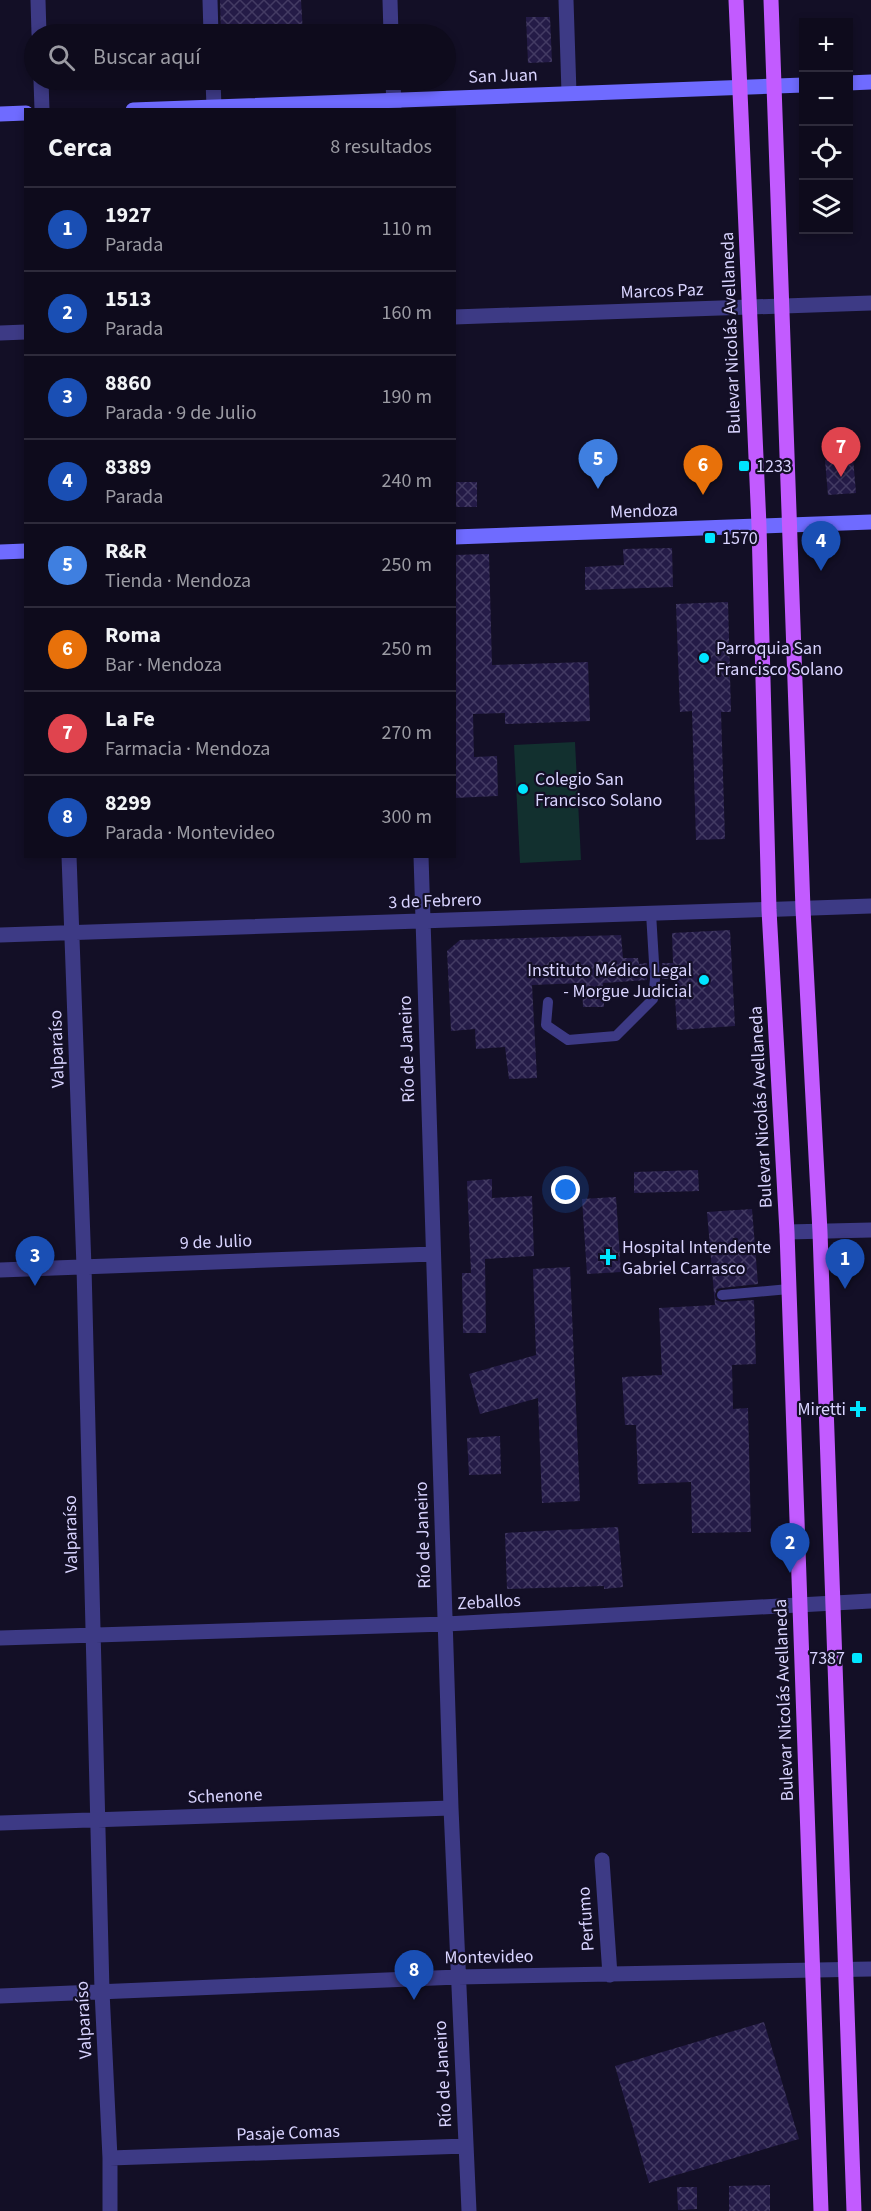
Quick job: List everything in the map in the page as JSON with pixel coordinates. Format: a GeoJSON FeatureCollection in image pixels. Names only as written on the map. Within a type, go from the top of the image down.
{"type":"FeatureCollection","features":[{"type":"Feature","properties":{"kind":"main road","name":"Bulevar Nicolás Avellaneda"},"geometry":{"type":"LineString","coordinates":[[736,0],[759,526],[769,910],[787,1232],[821,2211]]}},
{"type":"Feature","properties":{"kind":"main road"},"geometry":{"type":"LineString","coordinates":[[771,0],[791,525],[802,909],[819,1232],[854,2211]]}},
{"type":"Feature","properties":{"kind":"main road"},"geometry":{"type":"LineString","coordinates":[[853,83],[871,82]]}},
{"type":"Feature","properties":{"kind":"main road","name":"San Juan"},"geometry":{"type":"LineString","coordinates":[[174,108],[393,105],[569,93],[799,85]]}},
{"type":"Feature","properties":{"kind":"main road"},"geometry":{"type":"LineString","coordinates":[[0,114],[24,113]]}},
{"type":"Feature","properties":{"kind":"main road","name":"Mendoza"},"geometry":{"type":"LineString","coordinates":[[456,537],[871,522]]}},
{"type":"Feature","properties":{"kind":"main road"},"geometry":{"type":"LineString","coordinates":[[0,552],[24,551]]}},
{"type":"Feature","properties":{"kind":"street"},"geometry":{"type":"LineString","coordinates":[[38,0],[39,24]]}},
{"type":"Feature","properties":{"kind":"street"},"geometry":{"type":"LineString","coordinates":[[210,0],[211,24]]}},
{"type":"Feature","properties":{"kind":"street"},"geometry":{"type":"LineString","coordinates":[[390,0],[391,24]]}},
{"type":"Feature","properties":{"kind":"street"},"geometry":{"type":"LineString","coordinates":[[566,0],[569,93]]}},
{"type":"Feature","properties":{"kind":"street"},"geometry":{"type":"LineString","coordinates":[[41,90],[42,108]]}},
{"type":"Feature","properties":{"kind":"street"},"geometry":{"type":"LineString","coordinates":[[213,90],[214,106]]}},
{"type":"Feature","properties":{"kind":"street","name":"Marcos Paz"},"geometry":{"type":"LineString","coordinates":[[456,317],[871,303]]}},
{"type":"Feature","properties":{"kind":"street"},"geometry":{"type":"LineString","coordinates":[[0,333],[24,332]]}},
{"type":"Feature","properties":{"kind":"street","name":"Valparaíso"},"geometry":{"type":"LineString","coordinates":[[69,858],[84,1267],[92,1635],[110,2211]]}},
{"type":"Feature","properties":{"kind":"street","name":"Río de Janeiro"},"geometry":{"type":"LineString","coordinates":[[421,858],[451,1808],[469,2211]]}},
{"type":"Feature","properties":{"kind":"street","name":"3 de Febrero"},"geometry":{"type":"LineString","coordinates":[[0,935],[871,906]]}},
{"type":"Feature","properties":{"kind":"street"},"geometry":{"type":"LineString","coordinates":[[787,1232],[871,1230]]}},
{"type":"Feature","properties":{"kind":"street","name":"9 de Julio"},"geometry":{"type":"LineString","coordinates":[[0,1270],[432,1254]]}},
{"type":"Feature","properties":{"kind":"street","name":"Zeballos"},"geometry":{"type":"LineString","coordinates":[[0,1638],[446,1624],[871,1601]]}},
{"type":"Feature","properties":{"kind":"street","name":"Schenone"},"geometry":{"type":"LineString","coordinates":[[0,1823],[451,1808]]}},
{"type":"Feature","properties":{"kind":"street","name":"Perfumo"},"geometry":{"type":"LineString","coordinates":[[602,1860],[610,1975]]}},
{"type":"Feature","properties":{"kind":"street","name":"Montevideo"},"geometry":{"type":"LineString","coordinates":[[0,1996],[458,1977],[871,1969]]}},
{"type":"Feature","properties":{"kind":"street","name":"Pasaje Comas"},"geometry":{"type":"LineString","coordinates":[[110,2158],[466,2146]]}},
{"type":"Feature","properties":{"kind":"lane"},"geometry":{"type":"LineString","coordinates":[[548,1002],[546,1025],[568,1040],[616,1036],[653,999],[655,979],[651,913]]}},
{"type":"Feature","properties":{"kind":"lane"},"geometry":{"type":"LineString","coordinates":[[722,1295],[789,1289]]}},
{"type":"Feature","properties":{"kind":"green space"},"geometry":{"type":"Polygon","coordinates":[[[575,742],[581,860],[520,863],[514,745],[575,742]]]}},
{"type":"Feature","properties":{"kind":"building"},"geometry":{"type":"Polygon","coordinates":[[[220,0],[301,0],[302,24],[221,24],[220,0]]]}},
{"type":"Feature","properties":{"kind":"building"},"geometry":{"type":"Polygon","coordinates":[[[526,17],[550,17],[552,62],[528,63],[526,17]]]}},
{"type":"Feature","properties":{"kind":"building"},"geometry":{"type":"Polygon","coordinates":[[[853,458],[856,493],[828,495],[825,460],[853,458]]]}},
{"type":"Feature","properties":{"kind":"building"},"geometry":{"type":"Polygon","coordinates":[[[456,482],[477,482],[477,507],[456,507],[456,482]]]}},
{"type":"Feature","properties":{"kind":"building"},"geometry":{"type":"Polygon","coordinates":[[[672,548],[673,587],[585,590],[585,567],[624,565],[623,549],[672,548]]]}},
{"type":"Feature","properties":{"kind":"building"},"geometry":{"type":"Polygon","coordinates":[[[489,554],[492,665],[588,662],[590,721],[505,724],[505,713],[473,714],[474,757],[497,756],[498,796],[456,798],[456,555],[489,554]]]}},
{"type":"Feature","properties":{"kind":"building","name":"Parroquia San Francisco Solano"},"geometry":{"type":"Polygon","coordinates":[[[728,602],[731,712],[721,712],[725,839],[696,840],[692,711],[680,712],[676,604],[728,602]]]}},
{"type":"Feature","properties":{"kind":"building","name":"Instituto Médico Legal - Morgue Judicial"},"geometry":{"type":"Polygon","coordinates":[[[730,930],[735,1026],[677,1030],[674,979],[662,979],[662,963],[673,963],[672,933],[730,930]]]}},
{"type":"Feature","properties":{"kind":"building"},"geometry":{"type":"Polygon","coordinates":[[[621,935],[623,958],[638,958],[639,964],[647,963],[647,980],[603,983],[604,1007],[583,1007],[582,983],[532,985],[537,1078],[509,1079],[505,1047],[476,1049],[475,1029],[451,1031],[447,951],[460,940],[621,935]]]}},
{"type":"Feature","properties":{"kind":"building"},"geometry":{"type":"Polygon","coordinates":[[[698,1170],[699,1191],[634,1193],[634,1172],[698,1170]]]}},
{"type":"Feature","properties":{"kind":"building"},"geometry":{"type":"Polygon","coordinates":[[[492,1179],[492,1198],[532,1196],[534,1256],[485,1259],[486,1333],[463,1333],[462,1273],[471,1273],[467,1181],[492,1179]]]}},
{"type":"Feature","properties":{"kind":"building"},"geometry":{"type":"Polygon","coordinates":[[[616,1197],[621,1272],[587,1274],[582,1199],[616,1197]]]}},
{"type":"Feature","properties":{"kind":"building"},"geometry":{"type":"Polygon","coordinates":[[[752,1209],[758,1284],[717,1289],[715,1295],[716,1300],[722,1302],[754,1300],[756,1364],[732,1365],[733,1409],[748,1408],[751,1532],[692,1533],[691,1482],[638,1484],[636,1425],[625,1425],[622,1377],[662,1375],[659,1308],[715,1305],[707,1212],[752,1209]]]}},
{"type":"Feature","properties":{"kind":"building"},"geometry":{"type":"Polygon","coordinates":[[[570,1267],[580,1501],[542,1503],[538,1398],[480,1414],[469,1374],[536,1355],[533,1269],[570,1267]]]}},
{"type":"Feature","properties":{"kind":"building"},"geometry":{"type":"Polygon","coordinates":[[[500,1436],[501,1474],[469,1475],[467,1438],[500,1436]]]}},
{"type":"Feature","properties":{"kind":"building"},"geometry":{"type":"Polygon","coordinates":[[[618,1527],[623,1587],[507,1589],[505,1533],[618,1527]]]}},
{"type":"Feature","properties":{"kind":"building"},"geometry":{"type":"Polygon","coordinates":[[[764,2022],[799,2139],[649,2183],[615,2066],[764,2022]]]}},
{"type":"Feature","properties":{"kind":"building"},"geometry":{"type":"Polygon","coordinates":[[[770,2185],[770,2211],[729,2211],[729,2186],[770,2185]]]}},
{"type":"Feature","properties":{"kind":"building"},"geometry":{"type":"Polygon","coordinates":[[[677,2187],[697,2187],[697,2209],[678,2210],[677,2187]]]}},
{"type":"Feature","properties":{"kind":"place","name":"1233"},"geometry":{"type":"Point","coordinates":[744,466]}},
{"type":"Feature","properties":{"kind":"place","name":"La Fe"},"geometry":{"type":"Point","coordinates":[841,477]}},
{"type":"Feature","properties":{"kind":"place","name":"R&R"},"geometry":{"type":"Point","coordinates":[598,489]}},
{"type":"Feature","properties":{"kind":"place","name":"Roma"},"geometry":{"type":"Point","coordinates":[703,495]}},
{"type":"Feature","properties":{"kind":"place","name":"1570"},"geometry":{"type":"Point","coordinates":[710,538]}},
{"type":"Feature","properties":{"kind":"place","name":"8389"},"geometry":{"type":"Point","coordinates":[821,571]}},
{"type":"Feature","properties":{"kind":"place","name":"Parroquia San Francisco Solano"},"geometry":{"type":"Point","coordinates":[704,658]}},
{"type":"Feature","properties":{"kind":"place","name":"Colegio San Francisco Solano"},"geometry":{"type":"Point","coordinates":[523,789]}},
{"type":"Feature","properties":{"kind":"place","name":"Instituto Médico Legal - Morgue Judicial"},"geometry":{"type":"Point","coordinates":[704,980]}},
{"type":"Feature","properties":{"kind":"place","name":"Hospital Intendente Gabriel Carrasco"},"geometry":{"type":"Point","coordinates":[608,1257]}},
{"type":"Feature","properties":{"kind":"place","name":"8860"},"geometry":{"type":"Point","coordinates":[35,1286]}},
{"type":"Feature","properties":{"kind":"place","name":"1927"},"geometry":{"type":"Point","coordinates":[845,1289]}},
{"type":"Feature","properties":{"kind":"place","name":"Miretti"},"geometry":{"type":"Point","coordinates":[858,1409]}},
{"type":"Feature","properties":{"kind":"place","name":"1513"},"geometry":{"type":"Point","coordinates":[790,1573]}},
{"type":"Feature","properties":{"kind":"place","name":"7387"},"geometry":{"type":"Point","coordinates":[857,1658]}},
{"type":"Feature","properties":{"kind":"place","name":"8299"},"geometry":{"type":"Point","coordinates":[414,2000]}}]}
